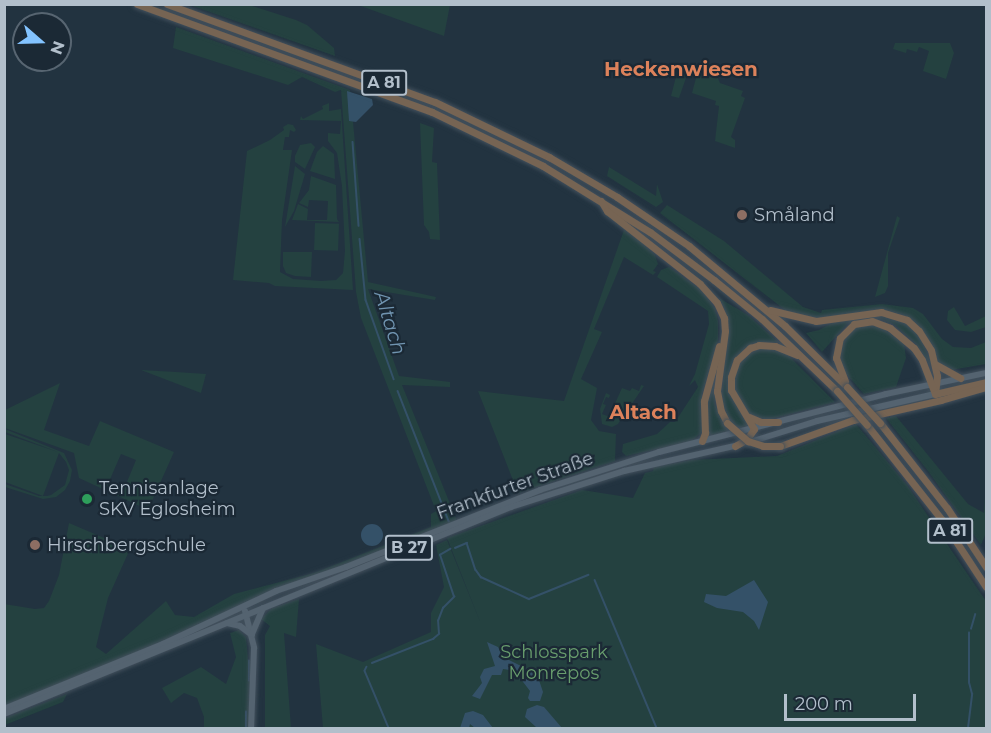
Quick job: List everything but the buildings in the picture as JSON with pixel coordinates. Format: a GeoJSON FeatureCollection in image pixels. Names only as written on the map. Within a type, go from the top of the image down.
{"type":"FeatureCollection","features":[{"type":"Feature","properties":{"kind":"highway","name":"A 81"},"geometry":{"type":"LineString","coordinates":[[137,4],[432,112],[510,149],[600,199],[714,280],[837,391],[867,425],[942,520],[987,587]]}},
{"type":"Feature","properties":{"kind":"highway","name":"A 81"},"geometry":{"type":"LineString","coordinates":[[167,4],[384,82],[515,139],[654,221],[765,308],[848,387],[880,423],[947,508],[987,567]]}},
{"type":"Feature","properties":{"kind":"highway"},"geometry":{"type":"LineString","coordinates":[[600,199],[607,211],[708,291],[721,313],[725,331],[717,391],[721,411],[727,423],[748,441],[767,447],[780,446],[853,420],[942,400],[987,387]]}},
{"type":"Feature","properties":{"kind":"highway"},"geometry":{"type":"LineString","coordinates":[[765,308],[816,321],[870,313],[898,316],[913,325],[924,338],[935,364],[938,382],[935,394]]}},
{"type":"Feature","properties":{"kind":"highway"},"geometry":{"type":"LineString","coordinates":[[702,441],[705,433],[704,401],[719,345],[721,313]]}},
{"type":"Feature","properties":{"kind":"highway"},"geometry":{"type":"LineString","coordinates":[[848,387],[838,364],[838,343],[851,326],[867,321],[890,328],[914,348],[924,365],[929,384],[935,394]]}},
{"type":"Feature","properties":{"kind":"highway"},"geometry":{"type":"LineString","coordinates":[[754,429],[730,386],[733,367],[743,353],[750,348],[767,345],[782,348],[804,359]]}},
{"type":"Feature","properties":{"kind":"highway"},"geometry":{"type":"LineString","coordinates":[[935,364],[960,378]]}},
{"type":"Feature","properties":{"kind":"highway","name":"Frankfurter Straße"},"geometry":{"type":"LineString","coordinates":[[935,394],[987,382]]}},
{"type":"Feature","properties":{"kind":"highway"},"geometry":{"type":"LineString","coordinates":[[747,415],[758,421],[778,422]]}},
{"type":"Feature","properties":{"kind":"highway","name":"B 27"},"geometry":{"type":"LineString","coordinates":[[735,446],[747,439],[754,429]]}},
{"type":"Feature","properties":{"kind":"main road","name":"Frankfurter Straße"},"geometry":{"type":"LineString","coordinates":[[4,709],[163,644],[243,604],[346,567],[509,501],[702,441],[929,384],[987,373]]}},
{"type":"Feature","properties":{"kind":"main road","name":"Frankfurter Straße"},"geometry":{"type":"LineString","coordinates":[[4,714],[542,496],[624,471],[735,446],[817,421],[935,394]]}},
{"type":"Feature","properties":{"kind":"main road"},"geometry":{"type":"LineString","coordinates":[[243,604],[252,635],[254,660],[251,729]]}},
{"type":"Feature","properties":{"kind":"main road"},"geometry":{"type":"LineString","coordinates":[[252,635],[264,607]]}},
{"type":"Feature","properties":{"kind":"main road"},"geometry":{"type":"LineString","coordinates":[[226,623],[240,626],[252,635]]}},
{"type":"Feature","properties":{"kind":"green space"},"geometry":{"type":"Polygon","coordinates":[[[190,5],[249,5],[296,20],[307,25],[334,48],[335,56],[190,5]]]}},
{"type":"Feature","properties":{"kind":"green space"},"geometry":{"type":"Polygon","coordinates":[[[358,5],[450,5],[444,36],[358,5]]]}},
{"type":"Feature","properties":{"kind":"green space"},"geometry":{"type":"Polygon","coordinates":[[[176,27],[350,90],[368,282],[436,297],[435,300],[368,289],[399,376],[450,382],[450,387],[402,385],[457,521],[313,578],[5,709],[4,604],[35,609],[44,608],[59,575],[69,523],[130,549],[108,598],[96,647],[106,654],[166,601],[175,615],[194,617],[234,594],[314,573],[431,527],[431,514],[436,511],[361,318],[356,292],[341,90],[335,92],[302,77],[288,85],[173,48],[176,27]]]}},
{"type":"Feature","properties":{"kind":"green space"},"geometry":{"type":"Polygon","coordinates":[[[895,43],[950,43],[954,53],[946,79],[923,71],[929,51],[919,47],[917,52],[907,49],[906,53],[893,49],[895,43]]]}},
{"type":"Feature","properties":{"kind":"green space"},"geometry":{"type":"Polygon","coordinates":[[[679,65],[703,68],[704,72],[716,74],[720,83],[743,91],[741,96],[745,98],[731,137],[735,140],[735,148],[715,141],[719,106],[715,105],[716,101],[692,93],[696,78],[687,75],[679,98],[671,96],[679,65]]]}},
{"type":"Feature","properties":{"kind":"green space"},"geometry":{"type":"Polygon","coordinates":[[[329,103],[329,111],[341,109],[353,290],[275,286],[269,283],[233,280],[247,151],[270,140],[284,130],[283,127],[288,124],[293,125],[296,130],[294,132],[290,130],[289,137],[285,137],[283,150],[292,150],[282,220],[280,272],[293,279],[321,281],[336,280],[343,273],[345,251],[342,186],[337,153],[328,141],[328,133],[340,134],[341,121],[300,120],[301,116],[303,119],[323,109],[322,106],[329,103]]]}},
{"type":"Feature","properties":{"kind":"green space"},"geometry":{"type":"Polygon","coordinates":[[[420,123],[434,128],[432,162],[437,163],[440,240],[430,239],[429,232],[424,225],[420,123]]]}},
{"type":"Feature","properties":{"kind":"green space"},"geometry":{"type":"Polygon","coordinates":[[[311,143],[315,147],[305,169],[295,162],[295,156],[300,145],[311,143]]]}},
{"type":"Feature","properties":{"kind":"green space"},"geometry":{"type":"Polygon","coordinates":[[[323,146],[334,154],[335,179],[310,171],[317,152],[323,146]]]}},
{"type":"Feature","properties":{"kind":"green space"},"geometry":{"type":"Polygon","coordinates":[[[295,166],[305,174],[294,211],[285,227],[295,166]]]}},
{"type":"Feature","properties":{"kind":"green space"},"geometry":{"type":"Polygon","coordinates":[[[609,167],[656,196],[657,184],[663,202],[656,207],[607,176],[609,167]]]}},
{"type":"Feature","properties":{"kind":"green space"},"geometry":{"type":"Polygon","coordinates":[[[311,176],[336,185],[339,222],[292,220],[298,204],[308,209],[307,220],[327,220],[328,201],[309,200],[308,207],[299,203],[309,190],[311,176]]]}},
{"type":"Feature","properties":{"kind":"green space"},"geometry":{"type":"Polygon","coordinates":[[[667,205],[724,241],[803,307],[821,313],[822,310],[882,304],[913,308],[923,314],[942,339],[953,347],[971,348],[986,342],[986,364],[951,370],[939,363],[924,332],[903,315],[893,312],[885,310],[821,319],[798,316],[785,310],[660,213],[667,205]]]}},
{"type":"Feature","properties":{"kind":"green space"},"geometry":{"type":"Polygon","coordinates":[[[897,216],[900,218],[888,253],[888,286],[885,293],[875,297],[897,216]]]}},
{"type":"Feature","properties":{"kind":"green space"},"geometry":{"type":"Polygon","coordinates":[[[315,223],[339,224],[338,251],[314,250],[315,223]]]}},
{"type":"Feature","properties":{"kind":"green space"},"geometry":{"type":"Polygon","coordinates":[[[625,227],[655,255],[658,264],[653,271],[656,272],[653,275],[624,257],[594,329],[602,332],[581,379],[597,388],[591,420],[599,431],[616,434],[615,461],[518,493],[478,391],[564,401],[625,227]]]}},
{"type":"Feature","properties":{"kind":"green space"},"geometry":{"type":"Polygon","coordinates":[[[283,252],[312,252],[311,277],[286,273],[283,266],[283,252]]]}},
{"type":"Feature","properties":{"kind":"green space"},"geometry":{"type":"Polygon","coordinates":[[[669,267],[704,292],[715,309],[718,321],[718,340],[702,394],[702,432],[692,441],[626,456],[622,452],[623,444],[657,434],[670,422],[675,422],[698,387],[695,380],[689,386],[695,374],[709,324],[708,311],[657,277],[661,270],[669,267]]]}},
{"type":"Feature","properties":{"kind":"green space"},"geometry":{"type":"Polygon","coordinates":[[[719,298],[748,315],[778,342],[756,343],[731,366],[728,376],[729,392],[749,426],[739,430],[728,418],[721,398],[729,328],[726,313],[719,298]]]}},
{"type":"Feature","properties":{"kind":"green space"},"geometry":{"type":"Polygon","coordinates":[[[954,307],[965,326],[986,316],[986,327],[971,332],[955,330],[947,320],[948,311],[954,307]]]}},
{"type":"Feature","properties":{"kind":"green space"},"geometry":{"type":"Polygon","coordinates":[[[886,316],[905,322],[920,336],[932,365],[929,365],[917,345],[894,324],[874,317],[886,316]]]}},
{"type":"Feature","properties":{"kind":"green space"},"geometry":{"type":"Polygon","coordinates":[[[857,319],[847,324],[822,352],[806,333],[819,330],[834,322],[857,319]]]}},
{"type":"Feature","properties":{"kind":"green space"},"geometry":{"type":"Polygon","coordinates":[[[869,324],[883,328],[904,343],[906,358],[896,387],[864,394],[847,375],[839,361],[840,343],[856,327],[869,324]]]}},
{"type":"Feature","properties":{"kind":"green space"},"geometry":{"type":"Polygon","coordinates":[[[759,348],[770,348],[786,353],[835,402],[767,420],[750,415],[735,393],[733,379],[737,364],[747,353],[759,348]]]}},
{"type":"Feature","properties":{"kind":"green space"},"geometry":{"type":"Polygon","coordinates":[[[717,365],[714,387],[715,405],[728,431],[710,437],[707,436],[706,405],[717,365]]]}},
{"type":"Feature","properties":{"kind":"green space"},"geometry":{"type":"Polygon","coordinates":[[[141,370],[176,372],[206,374],[201,393],[141,370]]]}},
{"type":"Feature","properties":{"kind":"green space"},"geometry":{"type":"Polygon","coordinates":[[[60,383],[44,430],[89,446],[100,421],[174,452],[148,510],[79,478],[74,453],[5,428],[5,410],[60,383]],[[121,454],[108,484],[122,494],[136,460],[121,454]]]}},
{"type":"Feature","properties":{"kind":"green space"},"geometry":{"type":"Polygon","coordinates":[[[641,385],[644,386],[618,424],[612,427],[602,424],[600,409],[606,393],[610,395],[609,398],[606,397],[603,404],[606,405],[602,414],[610,417],[616,413],[612,410],[622,388],[639,391],[641,385]]]}},
{"type":"Feature","properties":{"kind":"green space"},"geometry":{"type":"Polygon","coordinates":[[[896,416],[968,504],[984,513],[986,479],[986,533],[981,545],[928,471],[886,418],[896,416]]]}},
{"type":"Feature","properties":{"kind":"green space","name":"Schlosspark Monrepos"},"geometry":{"type":"Polygon","coordinates":[[[856,424],[907,485],[986,601],[986,728],[323,728],[316,644],[363,662],[431,632],[431,613],[444,587],[436,545],[447,540],[481,624],[447,538],[582,490],[633,498],[645,473],[653,471],[654,467],[691,460],[777,456],[856,424]]]}},
{"type":"Feature","properties":{"kind":"green space"},"geometry":{"type":"Polygon","coordinates":[[[5,429],[64,453],[72,470],[65,490],[56,497],[43,499],[5,487],[5,484],[43,496],[5,482],[5,434],[58,452],[5,432],[5,429]],[[59,453],[43,496],[51,495],[65,485],[69,470],[59,453]]]}},
{"type":"Feature","properties":{"kind":"green space"},"geometry":{"type":"Polygon","coordinates":[[[299,599],[296,637],[284,633],[291,728],[265,728],[265,635],[270,626],[261,619],[272,608],[299,599]]]}},
{"type":"Feature","properties":{"kind":"green space"},"geometry":{"type":"Polygon","coordinates":[[[239,630],[246,637],[248,660],[251,662],[248,728],[204,728],[204,717],[197,698],[184,693],[171,703],[162,688],[201,667],[226,684],[236,657],[230,633],[239,630]]]}},
{"type":"Feature","properties":{"kind":"green space"},"geometry":{"type":"Polygon","coordinates":[[[67,694],[63,702],[5,725],[5,718],[67,694]]]}},
{"type":"Feature","properties":{"kind":"water"},"geometry":{"type":"Polygon","coordinates":[[[347,91],[372,99],[373,105],[356,122],[349,121],[347,91]]]}},
{"type":"Feature","properties":{"kind":"water"},"geometry":{"type":"Polygon","coordinates":[[[372,524],[380,527],[383,535],[380,543],[372,546],[364,543],[361,535],[364,527],[372,524]]]}},
{"type":"Feature","properties":{"kind":"water"},"geometry":{"type":"Polygon","coordinates":[[[754,580],[768,602],[759,630],[754,621],[743,612],[717,608],[704,602],[706,594],[726,596],[754,580]]]}},
{"type":"Feature","properties":{"kind":"water"},"geometry":{"type":"Polygon","coordinates":[[[487,642],[498,647],[503,657],[537,674],[543,692],[540,701],[530,701],[528,698],[530,691],[520,678],[511,670],[503,669],[501,675],[492,675],[480,699],[472,696],[482,683],[480,677],[484,669],[495,666],[487,642]]]}},
{"type":"Feature","properties":{"kind":"water"},"geometry":{"type":"Polygon","coordinates":[[[537,705],[544,707],[562,728],[537,728],[525,717],[527,709],[537,705]]]}},
{"type":"Feature","properties":{"kind":"water"},"geometry":{"type":"Polygon","coordinates":[[[473,711],[483,715],[493,728],[475,728],[470,724],[469,728],[460,728],[465,713],[473,711]]]}},
{"type":"Feature","properties":{"kind":"waterway","name":"Altach"},"geometry":{"type":"LineString","coordinates":[[353,142],[359,226]]}},
{"type":"Feature","properties":{"kind":"waterway","name":"Altach"},"geometry":{"type":"LineString","coordinates":[[360,239],[366,300],[394,379]]}},
{"type":"Feature","properties":{"kind":"waterway","name":"Altach"},"geometry":{"type":"LineString","coordinates":[[398,391],[449,521]]}},
{"type":"Feature","properties":{"kind":"waterway"},"geometry":{"type":"LineString","coordinates":[[455,548],[467,543],[476,570],[481,577],[529,599],[588,575]]}},
{"type":"Feature","properties":{"kind":"waterway"},"geometry":{"type":"LineString","coordinates":[[372,663],[433,639],[439,634],[438,621],[443,608],[454,597],[440,555],[450,549]]}},
{"type":"Feature","properties":{"kind":"waterway"},"geometry":{"type":"LineString","coordinates":[[595,580],[657,728]]}},
{"type":"Feature","properties":{"kind":"waterway"},"geometry":{"type":"LineString","coordinates":[[971,629],[975,615]]}},
{"type":"Feature","properties":{"kind":"waterway"},"geometry":{"type":"LineString","coordinates":[[968,728],[972,694],[969,683],[969,633]]}},
{"type":"Feature","properties":{"kind":"waterway"},"geometry":{"type":"LineString","coordinates":[[249,661],[249,681]]}},
{"type":"Feature","properties":{"kind":"waterway"},"geometry":{"type":"LineString","coordinates":[[367,667],[365,671],[389,728]]}},
{"type":"Feature","properties":{"kind":"waterway"},"geometry":{"type":"LineString","coordinates":[[246,712],[246,728]]}},
{"type":"Feature","properties":{"kind":"place","name":"Småland"},"geometry":{"type":"Point","coordinates":[742,215]}},
{"type":"Feature","properties":{"kind":"place","name":"Tennisanlage SKV Eglosheim"},"geometry":{"type":"Point","coordinates":[87,499]}},
{"type":"Feature","properties":{"kind":"place","name":"Hirschbergschule"},"geometry":{"type":"Point","coordinates":[35,545]}},
{"type":"Feature","properties":{"kind":"district","name":"Heckenwiesen"},"geometry":{"type":"Point","coordinates":[681,69]}},
{"type":"Feature","properties":{"kind":"district","name":"Altach"},"geometry":{"type":"Point","coordinates":[643,412]}}]}
